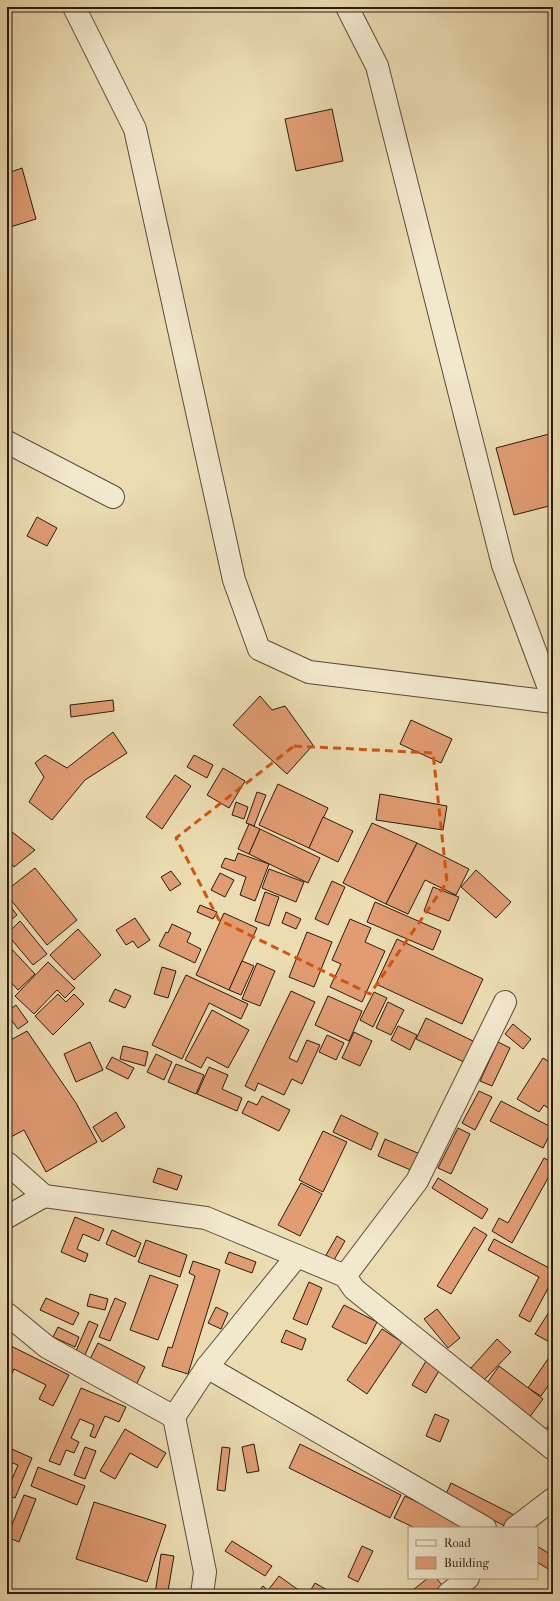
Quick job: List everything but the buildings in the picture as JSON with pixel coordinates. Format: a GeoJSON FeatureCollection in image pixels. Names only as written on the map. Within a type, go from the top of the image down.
{"type":"FeatureCollection","features":[{"type":"Feature","properties":{"kind":"street"},"geometry":{"type":"LineString","coordinates":[[74,7],[135,129],[234,580],[259,648],[309,672],[553,701],[502,565],[377,66],[347,7]]}},
{"type":"Feature","properties":{"kind":"street"},"geometry":{"type":"LineString","coordinates":[[7,442],[113,497]]}},
{"type":"Feature","properties":{"kind":"street"},"geometry":{"type":"LineString","coordinates":[[346,1276],[417,1181],[505,1002]]}},
{"type":"Feature","properties":{"kind":"street"},"geometry":{"type":"LineString","coordinates":[[7,1163],[44,1196],[206,1218],[346,1276],[354,1289],[553,1449]]}},
{"type":"Feature","properties":{"kind":"street"},"geometry":{"type":"LineString","coordinates":[[7,1217],[44,1196]]}},
{"type":"Feature","properties":{"kind":"street"},"geometry":{"type":"LineString","coordinates":[[202,1594],[205,1572],[174,1417],[206,1367],[297,1256]]}},
{"type":"Feature","properties":{"kind":"street"},"geometry":{"type":"LineString","coordinates":[[7,1314],[47,1346],[174,1417]]}},
{"type":"Feature","properties":{"kind":"street"},"geometry":{"type":"LineString","coordinates":[[206,1367],[483,1527]]}},
{"type":"Feature","properties":{"kind":"street"},"geometry":{"type":"LineString","coordinates":[[516,1527],[553,1499]]}},
{"type":"Feature","properties":{"kind":"street"},"geometry":{"type":"LineString","coordinates":[[448,1594],[467,1579]]}},
{"type":"Feature","properties":{"kind":"highlighted area"},"geometry":{"type":"Polygon","coordinates":[[[294,746],[433,753],[447,882],[370,994],[219,920],[176,838],[294,746]]]}}]}
